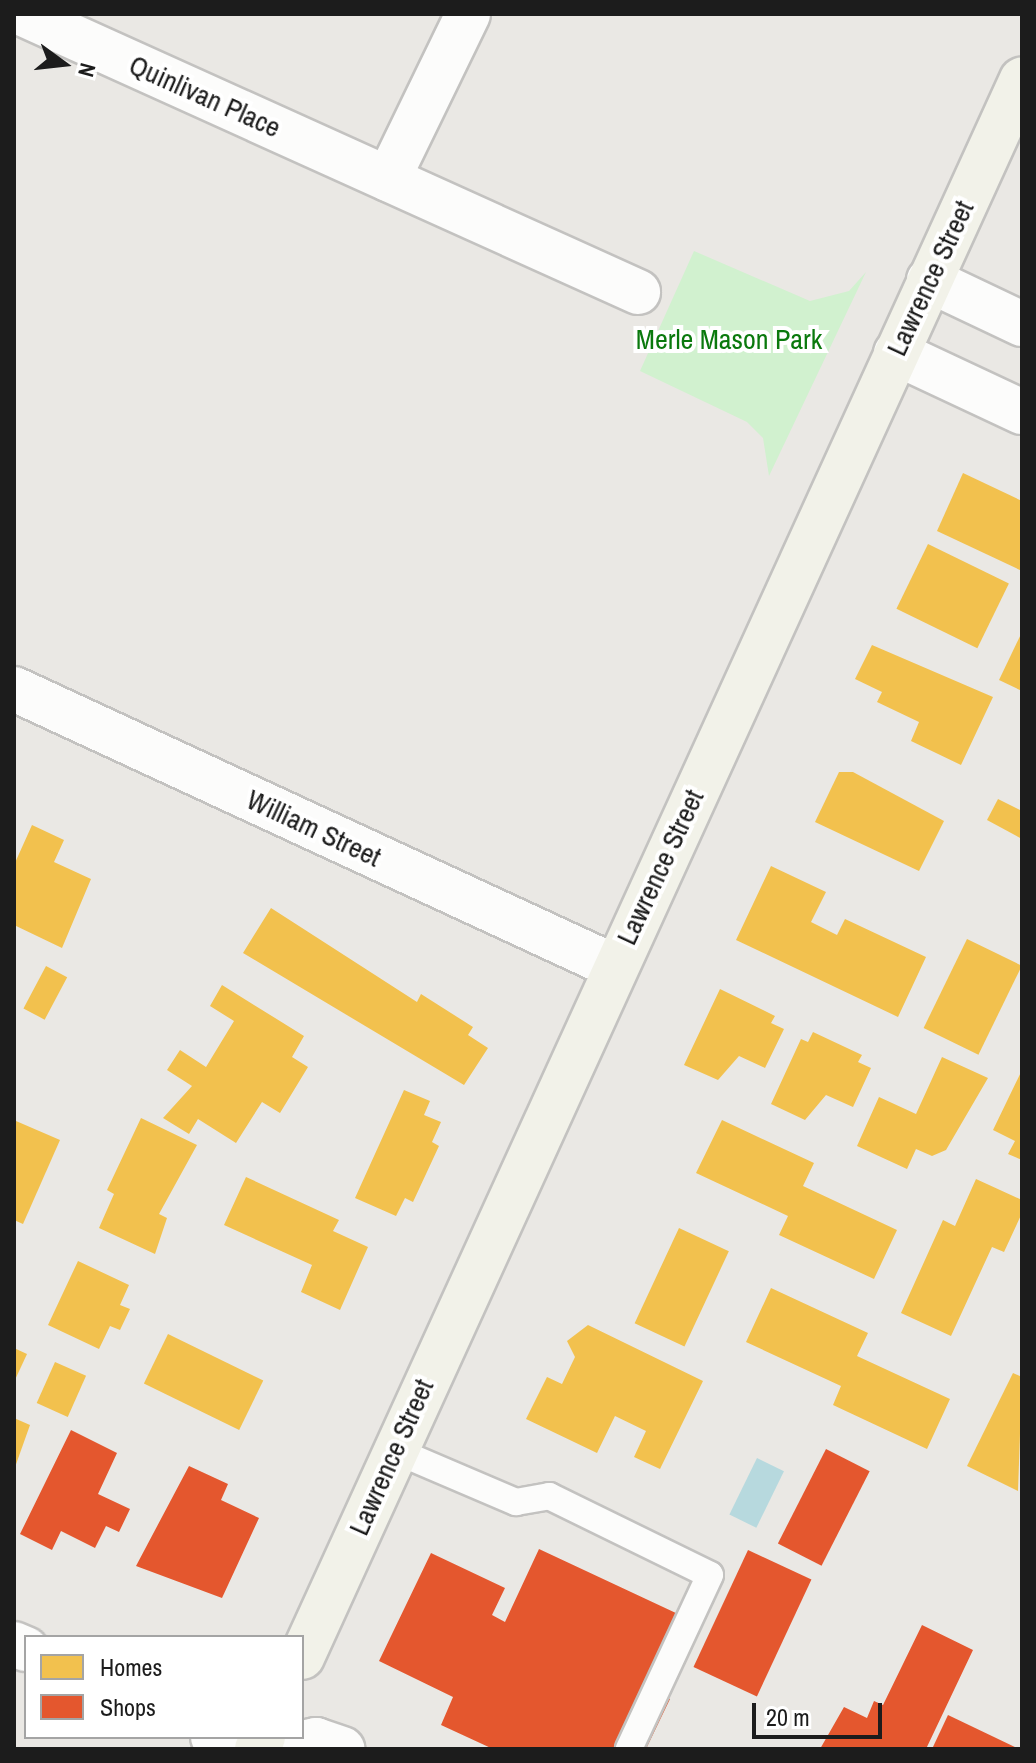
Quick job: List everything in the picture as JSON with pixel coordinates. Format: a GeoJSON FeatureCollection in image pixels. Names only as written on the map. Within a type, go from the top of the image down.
{"type":"FeatureCollection","features":[{"type":"Feature","properties":{"kind":"main road","name":"Lawrence Street"},"geometry":{"type":"LineString","coordinates":[[304,1652],[1022,79]]}},
{"type":"Feature","properties":{"kind":"street","name":"Quinlivan Place"},"geometry":{"type":"LineString","coordinates":[[23,14],[638,292]]}},
{"type":"Feature","properties":{"kind":"street"},"geometry":{"type":"LineString","coordinates":[[388,179],[468,14]]}},
{"type":"Feature","properties":{"kind":"street"},"geometry":{"type":"LineString","coordinates":[[929,280],[1022,324]]}},
{"type":"Feature","properties":{"kind":"street"},"geometry":{"type":"LineString","coordinates":[[896,353],[1022,412]]}},
{"type":"Feature","properties":{"kind":"street","name":"William Street"},"geometry":{"type":"LineString","coordinates":[[14,689],[615,967]]}},
{"type":"Feature","properties":{"kind":"street"},"geometry":{"type":"LineString","coordinates":[[218,1739],[244,1749]]}},
{"type":"Feature","properties":{"kind":"street"},"geometry":{"type":"LineString","coordinates":[[274,1749],[316,1740],[342,1749]]}},
{"type":"Feature","properties":{"kind":"lane"},"geometry":{"type":"LineString","coordinates":[[394,1450],[516,1502],[549,1496],[710,1575],[629,1749]]}},
{"type":"Feature","properties":{"kind":"green space","name":"Merle Mason Park"},"geometry":{"type":"Polygon","coordinates":[[[694,251],[810,301],[849,291],[866,272],[769,476],[763,438],[747,422],[640,371],[694,251]]]}},
{"type":"Feature","properties":{"kind":"water"},"geometry":{"type":"Polygon","coordinates":[[[757,1458],[784,1471],[756,1528],[729,1515],[757,1458]]]}},
{"type":"Feature","properties":{"kind":"building: Homes"},"geometry":{"type":"Polygon","coordinates":[[[963,473],[1022,501],[1022,571],[937,531],[963,473]]]}},
{"type":"Feature","properties":{"kind":"building: Homes"},"geometry":{"type":"Polygon","coordinates":[[[928,544],[1009,583],[977,648],[896,609],[928,544]]]}},
{"type":"Feature","properties":{"kind":"building: Homes"},"geometry":{"type":"Polygon","coordinates":[[[1022,632],[1022,691],[999,680],[1022,632]]]}},
{"type":"Feature","properties":{"kind":"building: Homes"},"geometry":{"type":"Polygon","coordinates":[[[872,645],[993,697],[961,765],[911,741],[919,722],[877,702],[882,692],[855,679],[872,645]]]}},
{"type":"Feature","properties":{"kind":"building: Homes"},"geometry":{"type":"Polygon","coordinates":[[[839,772],[853,772],[944,821],[919,871],[815,822],[839,772]]]}},
{"type":"Feature","properties":{"kind":"building: Homes"},"geometry":{"type":"Polygon","coordinates":[[[998,799],[1022,811],[1022,839],[987,820],[998,799]]]}},
{"type":"Feature","properties":{"kind":"building: Homes"},"geometry":{"type":"Polygon","coordinates":[[[32,825],[64,840],[54,862],[91,879],[62,948],[14,925],[14,865],[32,825]]]}},
{"type":"Feature","properties":{"kind":"building: Homes"},"geometry":{"type":"Polygon","coordinates":[[[771,866],[826,892],[811,922],[837,935],[845,919],[926,957],[898,1017],[736,940],[771,866]]]}},
{"type":"Feature","properties":{"kind":"building: Homes"},"geometry":{"type":"Polygon","coordinates":[[[271,908],[417,1002],[421,994],[473,1027],[468,1035],[488,1048],[464,1085],[243,953],[271,908]]]}},
{"type":"Feature","properties":{"kind":"building: Homes"},"geometry":{"type":"Polygon","coordinates":[[[967,939],[1022,966],[978,1055],[924,1028],[967,939]]]}},
{"type":"Feature","properties":{"kind":"building: Homes"},"geometry":{"type":"Polygon","coordinates":[[[46,966],[67,977],[45,1020],[23,1008],[46,966]]]}},
{"type":"Feature","properties":{"kind":"building: Homes"},"geometry":{"type":"Polygon","coordinates":[[[222,985],[304,1036],[292,1057],[308,1067],[280,1113],[262,1102],[236,1143],[198,1119],[189,1134],[163,1118],[192,1086],[167,1070],[180,1050],[206,1067],[234,1021],[210,1006],[222,985]]]}},
{"type":"Feature","properties":{"kind":"building: Homes"},"geometry":{"type":"Polygon","coordinates":[[[720,989],[775,1016],[771,1023],[784,1029],[765,1068],[739,1056],[718,1080],[684,1065],[720,989]]]}},
{"type":"Feature","properties":{"kind":"building: Homes"},"geometry":{"type":"Polygon","coordinates":[[[813,1032],[862,1055],[858,1062],[871,1068],[853,1107],[826,1095],[805,1120],[771,1104],[801,1039],[808,1042],[813,1032]]]}},
{"type":"Feature","properties":{"kind":"building: Homes"},"geometry":{"type":"Polygon","coordinates":[[[942,1057],[988,1078],[946,1150],[932,1156],[916,1149],[907,1169],[857,1146],[879,1097],[916,1114],[942,1057]]]}},
{"type":"Feature","properties":{"kind":"building: Homes"},"geometry":{"type":"Polygon","coordinates":[[[1022,1070],[1022,1160],[1008,1154],[1015,1141],[993,1130],[1022,1070]]]}},
{"type":"Feature","properties":{"kind":"building: Homes"},"geometry":{"type":"Polygon","coordinates":[[[404,1090],[430,1101],[424,1115],[441,1122],[432,1142],[439,1146],[413,1202],[405,1198],[396,1216],[355,1198],[404,1090]]]}},
{"type":"Feature","properties":{"kind":"building: Homes"},"geometry":{"type":"Polygon","coordinates":[[[141,1118],[197,1145],[159,1214],[167,1218],[155,1254],[99,1228],[114,1194],[107,1190],[141,1118]]]}},
{"type":"Feature","properties":{"kind":"building: Homes"},"geometry":{"type":"Polygon","coordinates":[[[722,1120],[814,1163],[803,1186],[897,1230],[874,1279],[779,1235],[788,1216],[696,1173],[722,1120]]]}},
{"type":"Feature","properties":{"kind":"building: Homes"},"geometry":{"type":"Polygon","coordinates":[[[16,1121],[60,1140],[23,1224],[14,1220],[16,1121]]]}},
{"type":"Feature","properties":{"kind":"building: Homes"},"geometry":{"type":"Polygon","coordinates":[[[246,1177],[339,1220],[333,1231],[368,1247],[340,1310],[301,1292],[312,1265],[224,1225],[246,1177]]]}},
{"type":"Feature","properties":{"kind":"building: Homes"},"geometry":{"type":"Polygon","coordinates":[[[976,1179],[1022,1200],[1022,1213],[1004,1252],[992,1247],[951,1336],[901,1313],[943,1220],[955,1226],[976,1179]]]}},
{"type":"Feature","properties":{"kind":"building: Homes"},"geometry":{"type":"Polygon","coordinates":[[[679,1228],[729,1251],[684,1346],[635,1323],[679,1228]]]}},
{"type":"Feature","properties":{"kind":"building: Homes"},"geometry":{"type":"Polygon","coordinates":[[[78,1261],[129,1285],[120,1305],[130,1309],[120,1330],[110,1326],[99,1349],[48,1325],[78,1261]]]}},
{"type":"Feature","properties":{"kind":"building: Homes"},"geometry":{"type":"Polygon","coordinates":[[[771,1288],[868,1333],[857,1356],[950,1399],[927,1449],[833,1405],[841,1386],[746,1342],[771,1288]]]}},
{"type":"Feature","properties":{"kind":"building: Homes"},"geometry":{"type":"Polygon","coordinates":[[[588,1325],[703,1381],[660,1469],[634,1457],[646,1431],[615,1416],[597,1453],[526,1419],[547,1377],[562,1384],[575,1357],[567,1341],[588,1325]]]}},
{"type":"Feature","properties":{"kind":"building: Homes"},"geometry":{"type":"Polygon","coordinates":[[[168,1334],[263,1380],[239,1430],[144,1383],[168,1334]]]}},
{"type":"Feature","properties":{"kind":"building: Homes"},"geometry":{"type":"Polygon","coordinates":[[[14,1348],[27,1354],[14,1382],[14,1348]]]}},
{"type":"Feature","properties":{"kind":"building: Homes"},"geometry":{"type":"Polygon","coordinates":[[[55,1362],[86,1376],[68,1417],[37,1403],[55,1362]]]}},
{"type":"Feature","properties":{"kind":"building: Homes"},"geometry":{"type":"Polygon","coordinates":[[[1013,1373],[1022,1377],[1018,1491],[967,1466],[1013,1373]]]}},
{"type":"Feature","properties":{"kind":"building: Homes"},"geometry":{"type":"Polygon","coordinates":[[[14,1418],[30,1425],[14,1470],[14,1418]]]}},
{"type":"Feature","properties":{"kind":"building: Shops"},"geometry":{"type":"Polygon","coordinates":[[[71,1430],[117,1453],[98,1494],[130,1509],[119,1532],[106,1526],[95,1548],[61,1531],[52,1550],[20,1534],[71,1430]]]}},
{"type":"Feature","properties":{"kind":"building: Shops"},"geometry":{"type":"Polygon","coordinates":[[[826,1449],[870,1471],[822,1566],[778,1543],[826,1449]]]}},
{"type":"Feature","properties":{"kind":"building: Shops"},"geometry":{"type":"Polygon","coordinates":[[[189,1466],[228,1484],[221,1500],[259,1518],[222,1598],[136,1566],[189,1466]]]}},
{"type":"Feature","properties":{"kind":"building: Shops"},"geometry":{"type":"Polygon","coordinates":[[[539,1549],[678,1614],[645,1687],[670,1699],[646,1749],[493,1749],[441,1725],[453,1697],[379,1661],[431,1553],[505,1588],[492,1615],[505,1622],[539,1549]]]}},
{"type":"Feature","properties":{"kind":"building: Shops"},"geometry":{"type":"Polygon","coordinates":[[[748,1550],[811,1580],[757,1696],[693,1667],[748,1550]]]}},
{"type":"Feature","properties":{"kind":"building: Shops"},"geometry":{"type":"Polygon","coordinates":[[[922,1625],[973,1650],[926,1749],[820,1749],[844,1707],[867,1718],[874,1701],[883,1705],[922,1625]]]}},
{"type":"Feature","properties":{"kind":"building: Shops"},"geometry":{"type":"Polygon","coordinates":[[[948,1715],[1019,1749],[932,1749],[948,1715]]]}}]}
